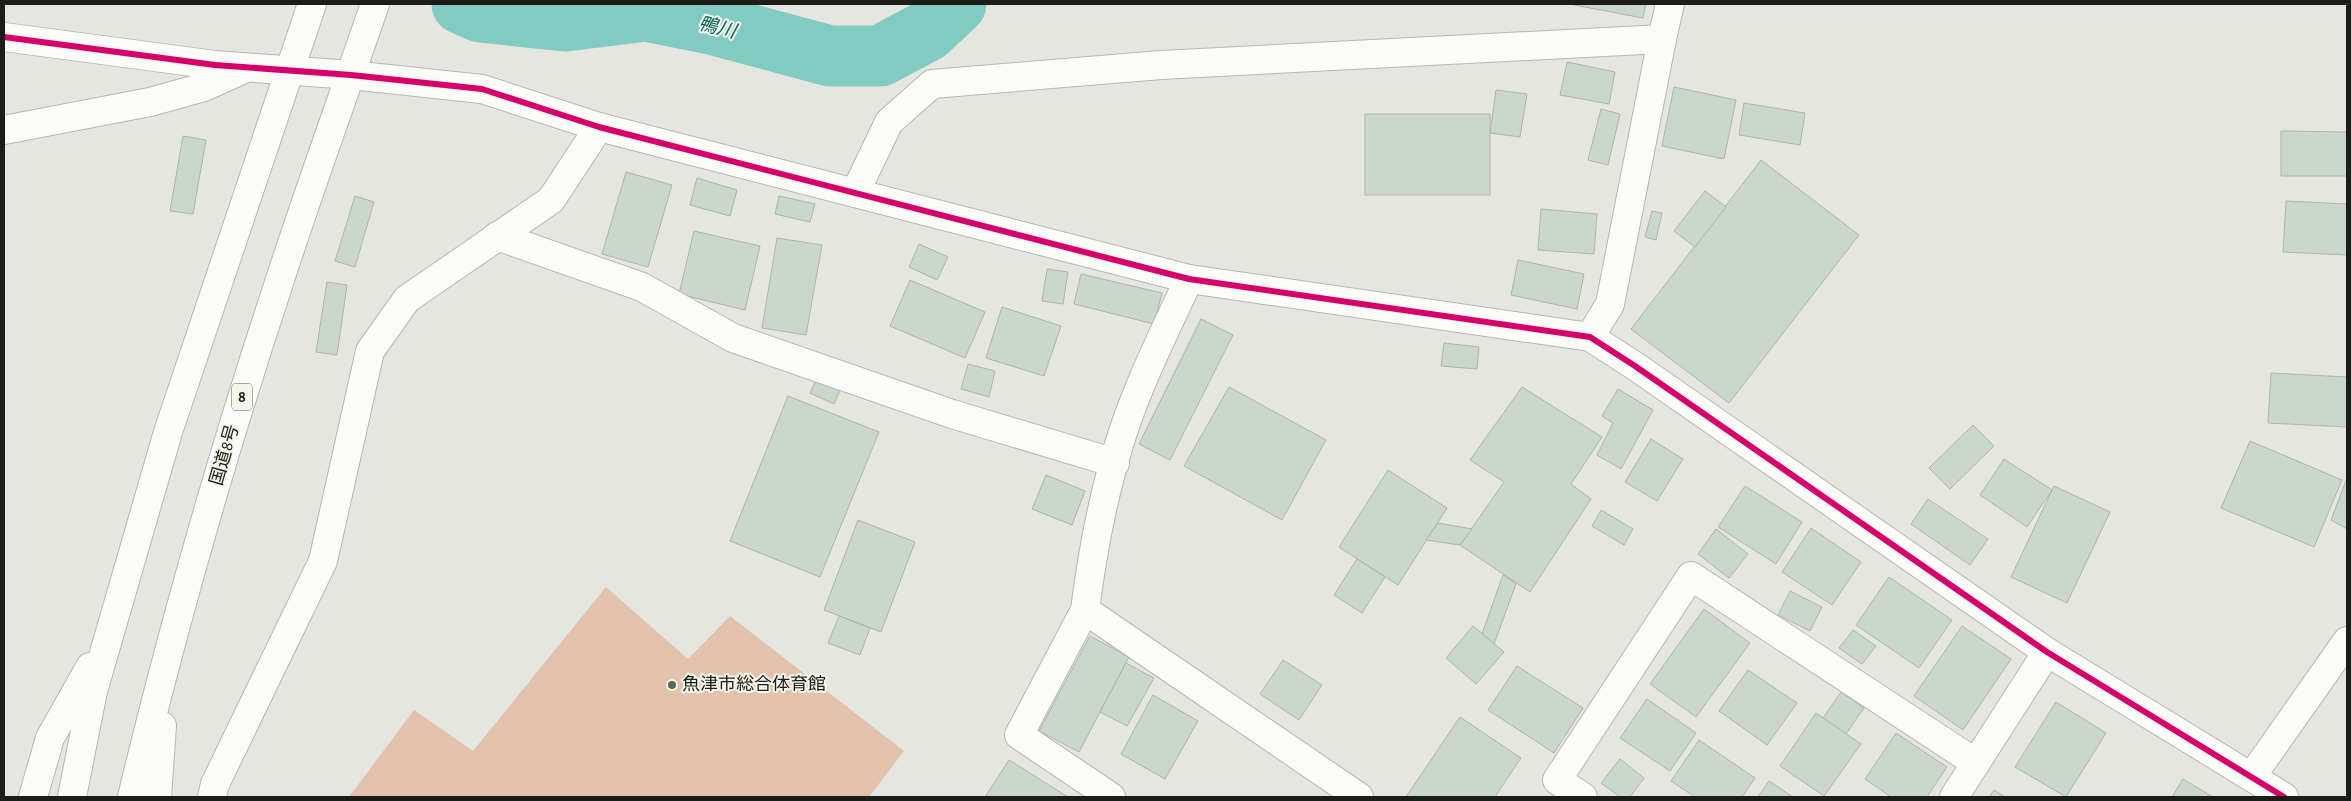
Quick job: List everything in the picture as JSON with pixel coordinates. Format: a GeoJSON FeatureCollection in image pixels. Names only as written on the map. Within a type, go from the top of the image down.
{"type":"FeatureCollection","features":[{"type":"Feature","properties":{"kind":"main road"},"geometry":{"type":"LineString","coordinates":[[72,797],[93,692],[171,423],[312,4]]}},
{"type":"Feature","properties":{"kind":"main road","name":"国道8号"},"geometry":{"type":"LineString","coordinates":[[132,797],[167,657],[228,441],[276,290],[376,4]]}},
{"type":"Feature","properties":{"kind":"main road"},"geometry":{"type":"LineString","coordinates":[[1590,336],[1610,304],[1670,4]]}},
{"type":"Feature","properties":{"kind":"main road"},"geometry":{"type":"LineString","coordinates":[[4,37],[247,67],[350,75],[482,89],[599,127],[1188,279],[1590,336],[2047,652],[2284,797]]}},
{"type":"Feature","properties":{"kind":"main road"},"geometry":{"type":"LineString","coordinates":[[855,192],[889,122],[932,84],[1161,65],[1662,39]]}},
{"type":"Feature","properties":{"kind":"main road"},"geometry":{"type":"LineString","coordinates":[[4,130],[150,102],[204,87],[247,67]]}},
{"type":"Feature","properties":{"kind":"main road"},"geometry":{"type":"LineString","coordinates":[[212,797],[215,784],[323,561],[370,351],[407,299],[551,200],[599,127]]}},
{"type":"Feature","properties":{"kind":"main road"},"geometry":{"type":"LineString","coordinates":[[497,236],[642,287],[733,338],[952,414],[1115,463]]}},
{"type":"Feature","properties":{"kind":"main road"},"geometry":{"type":"LineString","coordinates":[[1111,797],[1019,735],[1084,610],[1091,562],[1115,463],[1138,391],[1188,279]]}},
{"type":"Feature","properties":{"kind":"main road"},"geometry":{"type":"LineString","coordinates":[[1583,797],[1557,780],[1691,576],[1976,763]]}},
{"type":"Feature","properties":{"kind":"main road"},"geometry":{"type":"LineString","coordinates":[[1084,610],[1359,797]]}},
{"type":"Feature","properties":{"kind":"main road"},"geometry":{"type":"LineString","coordinates":[[33,797],[50,738],[111,629]]}},
{"type":"Feature","properties":{"kind":"main road"},"geometry":{"type":"LineString","coordinates":[[2252,776],[2347,641]]}},
{"type":"Feature","properties":{"kind":"main road"},"geometry":{"type":"LineString","coordinates":[[1954,797],[2047,652]]}},
{"type":"Feature","properties":{"kind":"main road"},"geometry":{"type":"LineString","coordinates":[[157,797],[167,657]]}},
{"type":"Feature","properties":{"kind":"shaded area","name":"魚津市総合体育館"},"geometry":{"type":"Polygon","coordinates":[[[606,587],[688,659],[730,616],[904,751],[869,797],[349,797],[414,710],[473,751],[606,587]]]}},
{"type":"Feature","properties":{"kind":"building"},"geometry":{"type":"Polygon","coordinates":[[[1569,4],[1646,4],[1643,18],[1569,4]]]}},
{"type":"Feature","properties":{"kind":"building"},"geometry":{"type":"Polygon","coordinates":[[[1567,62],[1615,72],[1609,104],[1560,95],[1567,62]]]}},
{"type":"Feature","properties":{"kind":"building"},"geometry":{"type":"Polygon","coordinates":[[[1674,87],[1736,100],[1724,159],[1662,146],[1674,87]]]}},
{"type":"Feature","properties":{"kind":"building"},"geometry":{"type":"Polygon","coordinates":[[[1496,90],[1527,94],[1520,137],[1490,133],[1496,90]]]}},
{"type":"Feature","properties":{"kind":"building"},"geometry":{"type":"Polygon","coordinates":[[[1744,103],[1805,113],[1800,145],[1739,135],[1744,103]]]}},
{"type":"Feature","properties":{"kind":"building"},"geometry":{"type":"Polygon","coordinates":[[[1601,109],[1620,114],[1608,165],[1588,160],[1601,109]]]}},
{"type":"Feature","properties":{"kind":"building"},"geometry":{"type":"Polygon","coordinates":[[[1365,114],[1490,114],[1490,195],[1365,195],[1365,114]]]}},
{"type":"Feature","properties":{"kind":"building"},"geometry":{"type":"Polygon","coordinates":[[[2281,131],[2347,132],[2347,176],[2281,176],[2281,131]]]}},
{"type":"Feature","properties":{"kind":"building"},"geometry":{"type":"Polygon","coordinates":[[[183,136],[206,140],[193,214],[170,211],[183,136]]]}},
{"type":"Feature","properties":{"kind":"building"},"geometry":{"type":"Polygon","coordinates":[[[1761,160],[1859,235],[1729,403],[1631,329],[1761,160]]]}},
{"type":"Feature","properties":{"kind":"building"},"geometry":{"type":"Polygon","coordinates":[[[626,172],[672,185],[648,267],[602,254],[626,172]]]}},
{"type":"Feature","properties":{"kind":"building"},"geometry":{"type":"Polygon","coordinates":[[[697,178],[737,190],[730,216],[690,205],[697,178]]]}},
{"type":"Feature","properties":{"kind":"building"},"geometry":{"type":"Polygon","coordinates":[[[1705,191],[1726,207],[1695,247],[1674,231],[1705,191]]]}},
{"type":"Feature","properties":{"kind":"building"},"geometry":{"type":"Polygon","coordinates":[[[355,196],[374,202],[355,267],[335,261],[355,196]]]}},
{"type":"Feature","properties":{"kind":"building"},"geometry":{"type":"Polygon","coordinates":[[[779,196],[815,204],[810,222],[775,214],[779,196]]]}},
{"type":"Feature","properties":{"kind":"building"},"geometry":{"type":"Polygon","coordinates":[[[2286,201],[2347,204],[2347,255],[2283,252],[2286,201]]]}},
{"type":"Feature","properties":{"kind":"building"},"geometry":{"type":"Polygon","coordinates":[[[1541,209],[1597,214],[1594,254],[1538,250],[1541,209]]]}},
{"type":"Feature","properties":{"kind":"building"},"geometry":{"type":"Polygon","coordinates":[[[1652,211],[1662,213],[1656,240],[1645,237],[1652,211]]]}},
{"type":"Feature","properties":{"kind":"building"},"geometry":{"type":"Polygon","coordinates":[[[694,231],[760,246],[745,310],[679,294],[694,231]]]}},
{"type":"Feature","properties":{"kind":"building"},"geometry":{"type":"Polygon","coordinates":[[[777,238],[822,245],[806,335],[762,328],[777,238]]]}},
{"type":"Feature","properties":{"kind":"building"},"geometry":{"type":"Polygon","coordinates":[[[919,244],[948,257],[937,280],[909,267],[919,244]]]}},
{"type":"Feature","properties":{"kind":"building"},"geometry":{"type":"Polygon","coordinates":[[[1518,260],[1584,274],[1577,309],[1511,295],[1518,260]]]}},
{"type":"Feature","properties":{"kind":"building"},"geometry":{"type":"Polygon","coordinates":[[[1047,269],[1068,272],[1063,304],[1042,301],[1047,269]]]}},
{"type":"Feature","properties":{"kind":"building"},"geometry":{"type":"Polygon","coordinates":[[[1081,274],[1162,293],[1154,324],[1074,304],[1081,274]]]}},
{"type":"Feature","properties":{"kind":"building"},"geometry":{"type":"Polygon","coordinates":[[[910,280],[985,312],[965,358],[890,326],[910,280]]]}},
{"type":"Feature","properties":{"kind":"building"},"geometry":{"type":"Polygon","coordinates":[[[327,282],[347,285],[337,355],[316,352],[327,282]]]}},
{"type":"Feature","properties":{"kind":"building"},"geometry":{"type":"Polygon","coordinates":[[[1002,307],[1061,326],[1044,376],[986,358],[1002,307]]]}},
{"type":"Feature","properties":{"kind":"building"},"geometry":{"type":"Polygon","coordinates":[[[1201,319],[1233,335],[1170,460],[1139,444],[1201,319]]]}},
{"type":"Feature","properties":{"kind":"building"},"geometry":{"type":"Polygon","coordinates":[[[1444,343],[1479,347],[1477,369],[1441,366],[1444,343]]]}},
{"type":"Feature","properties":{"kind":"building"},"geometry":{"type":"Polygon","coordinates":[[[968,364],[995,371],[989,397],[961,389],[968,364]]]}},
{"type":"Feature","properties":{"kind":"building"},"geometry":{"type":"Polygon","coordinates":[[[2271,373],[2347,377],[2347,427],[2268,423],[2271,373]]]}},
{"type":"Feature","properties":{"kind":"building"},"geometry":{"type":"Polygon","coordinates":[[[817,378],[841,388],[834,404],[810,393],[817,378]]]}},
{"type":"Feature","properties":{"kind":"building"},"geometry":{"type":"Polygon","coordinates":[[[1229,387],[1326,440],[1282,520],[1184,466],[1229,387]]]}},
{"type":"Feature","properties":{"kind":"building"},"geometry":{"type":"Polygon","coordinates":[[[1522,387],[1602,437],[1571,484],[1591,499],[1530,592],[1460,545],[1504,482],[1470,460],[1522,387]]]}},
{"type":"Feature","properties":{"kind":"building"},"geometry":{"type":"Polygon","coordinates":[[[1618,389],[1653,410],[1621,469],[1597,455],[1613,423],[1602,416],[1618,389]]]}},
{"type":"Feature","properties":{"kind":"building"},"geometry":{"type":"Polygon","coordinates":[[[788,396],[879,432],[820,577],[730,541],[788,396]]]}},
{"type":"Feature","properties":{"kind":"building"},"geometry":{"type":"Polygon","coordinates":[[[1973,425],[1994,446],[1950,489],[1929,468],[1973,425]]]}},
{"type":"Feature","properties":{"kind":"building"},"geometry":{"type":"Polygon","coordinates":[[[1651,439],[1683,459],[1657,501],[1625,482],[1651,439]]]}},
{"type":"Feature","properties":{"kind":"building"},"geometry":{"type":"Polygon","coordinates":[[[2250,441],[2342,480],[2314,547],[2221,508],[2250,441]]]}},
{"type":"Feature","properties":{"kind":"building"},"geometry":{"type":"Polygon","coordinates":[[[2004,459],[2052,490],[2027,527],[1980,495],[2004,459]]]}},
{"type":"Feature","properties":{"kind":"building"},"geometry":{"type":"Polygon","coordinates":[[[1388,470],[1447,508],[1398,585],[1339,547],[1388,470]]]}},
{"type":"Feature","properties":{"kind":"building"},"geometry":{"type":"Polygon","coordinates":[[[1046,475],[1085,491],[1072,525],[1032,509],[1046,475]]]}},
{"type":"Feature","properties":{"kind":"building"},"geometry":{"type":"Polygon","coordinates":[[[2347,478],[2347,529],[2331,520],[2347,478]]]}},
{"type":"Feature","properties":{"kind":"building"},"geometry":{"type":"Polygon","coordinates":[[[1745,486],[1802,522],[1776,564],[1718,527],[1745,486]]]}},
{"type":"Feature","properties":{"kind":"building"},"geometry":{"type":"Polygon","coordinates":[[[2054,486],[2110,512],[2067,603],[2011,577],[2054,486]]]}},
{"type":"Feature","properties":{"kind":"building"},"geometry":{"type":"Polygon","coordinates":[[[1928,499],[1988,539],[1970,565],[1911,524],[1928,499]]]}},
{"type":"Feature","properties":{"kind":"building"},"geometry":{"type":"Polygon","coordinates":[[[1601,510],[1633,529],[1624,545],[1592,526],[1601,510]]]}},
{"type":"Feature","properties":{"kind":"building"},"geometry":{"type":"Polygon","coordinates":[[[858,520],[915,542],[881,632],[824,610],[858,520]]]}},
{"type":"Feature","properties":{"kind":"building"},"geometry":{"type":"Polygon","coordinates":[[[1438,523],[1472,529],[1460,545],[1426,540],[1438,523]]]}},
{"type":"Feature","properties":{"kind":"building"},"geometry":{"type":"Polygon","coordinates":[[[1811,528],[1861,562],[1832,605],[1782,572],[1811,528]]]}},
{"type":"Feature","properties":{"kind":"building"},"geometry":{"type":"Polygon","coordinates":[[[1716,529],[1748,554],[1729,578],[1698,554],[1716,529]]]}},
{"type":"Feature","properties":{"kind":"building"},"geometry":{"type":"Polygon","coordinates":[[[1357,559],[1385,577],[1362,613],[1334,595],[1357,559]]]}},
{"type":"Feature","properties":{"kind":"building"},"geometry":{"type":"Polygon","coordinates":[[[1503,575],[1516,584],[1494,644],[1482,634],[1503,575]]]}},
{"type":"Feature","properties":{"kind":"building"},"geometry":{"type":"Polygon","coordinates":[[[1889,577],[1952,620],[1919,668],[1856,625],[1889,577]]]}},
{"type":"Feature","properties":{"kind":"building"},"geometry":{"type":"Polygon","coordinates":[[[1790,591],[1822,607],[1810,631],[1778,615],[1790,591]]]}},
{"type":"Feature","properties":{"kind":"building"},"geometry":{"type":"Polygon","coordinates":[[[1704,609],[1750,643],[1696,717],[1650,684],[1704,609]]]}},
{"type":"Feature","properties":{"kind":"building"},"geometry":{"type":"Polygon","coordinates":[[[839,616],[870,628],[860,655],[828,643],[839,616]]]}},
{"type":"Feature","properties":{"kind":"building"},"geometry":{"type":"Polygon","coordinates":[[[1473,626],[1504,652],[1476,684],[1446,658],[1473,626]]]}},
{"type":"Feature","properties":{"kind":"building"},"geometry":{"type":"Polygon","coordinates":[[[1962,626],[2011,659],[1963,730],[1914,696],[1962,626]]]}},
{"type":"Feature","properties":{"kind":"building"},"geometry":{"type":"Polygon","coordinates":[[[1853,630],[1876,646],[1862,664],[1839,648],[1853,630]]]}},
{"type":"Feature","properties":{"kind":"building"},"geometry":{"type":"Polygon","coordinates":[[[1090,636],[1129,657],[1079,752],[1039,731],[1090,636]]]}},
{"type":"Feature","properties":{"kind":"building"},"geometry":{"type":"Polygon","coordinates":[[[1283,660],[1322,685],[1299,720],[1260,694],[1283,660]]]}},
{"type":"Feature","properties":{"kind":"building"},"geometry":{"type":"Polygon","coordinates":[[[1126,663],[1154,678],[1127,726],[1100,712],[1126,663]]]}},
{"type":"Feature","properties":{"kind":"building"},"geometry":{"type":"Polygon","coordinates":[[[1517,666],[1583,708],[1554,753],[1488,710],[1517,666]]]}},
{"type":"Feature","properties":{"kind":"building"},"geometry":{"type":"Polygon","coordinates":[[[1748,670],[1797,703],[1767,745],[1719,711],[1748,670]]]}},
{"type":"Feature","properties":{"kind":"building"},"geometry":{"type":"Polygon","coordinates":[[[1841,692],[1864,708],[1846,734],[1823,718],[1841,692]]]}},
{"type":"Feature","properties":{"kind":"building"},"geometry":{"type":"Polygon","coordinates":[[[1153,695],[1198,721],[1165,779],[1121,754],[1153,695]]]}},
{"type":"Feature","properties":{"kind":"building"},"geometry":{"type":"Polygon","coordinates":[[[1647,699],[1696,733],[1670,771],[1620,738],[1647,699]]]}},
{"type":"Feature","properties":{"kind":"building"},"geometry":{"type":"Polygon","coordinates":[[[2056,702],[2106,733],[2066,797],[2015,767],[2056,702]]]}},
{"type":"Feature","properties":{"kind":"building"},"geometry":{"type":"Polygon","coordinates":[[[1816,713],[1861,744],[1824,796],[1780,766],[1816,713]]]}},
{"type":"Feature","properties":{"kind":"building"},"geometry":{"type":"Polygon","coordinates":[[[1460,717],[1521,758],[1495,797],[1406,797],[1460,717]]]}},
{"type":"Feature","properties":{"kind":"building"},"geometry":{"type":"Polygon","coordinates":[[[1896,733],[1947,767],[1927,797],[1891,797],[1865,779],[1896,733]]]}},
{"type":"Feature","properties":{"kind":"building"},"geometry":{"type":"Polygon","coordinates":[[[1699,740],[1755,778],[1742,797],[1695,797],[1671,781],[1699,740]]]}},
{"type":"Feature","properties":{"kind":"building"},"geometry":{"type":"Polygon","coordinates":[[[1620,759],[1644,778],[1630,797],[1620,797],[1601,783],[1620,759]]]}},
{"type":"Feature","properties":{"kind":"building"},"geometry":{"type":"Polygon","coordinates":[[[1009,760],[1068,797],[985,797],[1009,760]]]}},
{"type":"Feature","properties":{"kind":"building"},"geometry":{"type":"Polygon","coordinates":[[[2183,779],[2213,797],[2172,797],[2183,779]]]}},
{"type":"Feature","properties":{"kind":"building"},"geometry":{"type":"Polygon","coordinates":[[[1769,781],[1793,797],[1758,797],[1769,781]]]}},
{"type":"Feature","properties":{"kind":"building"},"geometry":{"type":"Polygon","coordinates":[[[1994,790],[2005,797],[1989,797],[1994,790]]]}},
{"type":"Feature","properties":{"kind":"waterway","name":"鴨川"},"geometry":{"type":"LineString","coordinates":[[462,4],[480,12],[565,21],[646,11],[711,24],[830,56],[880,56],[927,31],[956,4]]}},
{"type":"Feature","properties":{"kind":"cycle path"},"geometry":{"type":"LineString","coordinates":[[4,37],[215,65],[351,75],[482,89],[599,127],[1189,279],[1590,337],[1635,366],[2047,652],[2284,797]]}},
{"type":"Feature","properties":{"kind":"place","name":"魚津市総合体育館"},"geometry":{"type":"Point","coordinates":[672,685]}}]}
